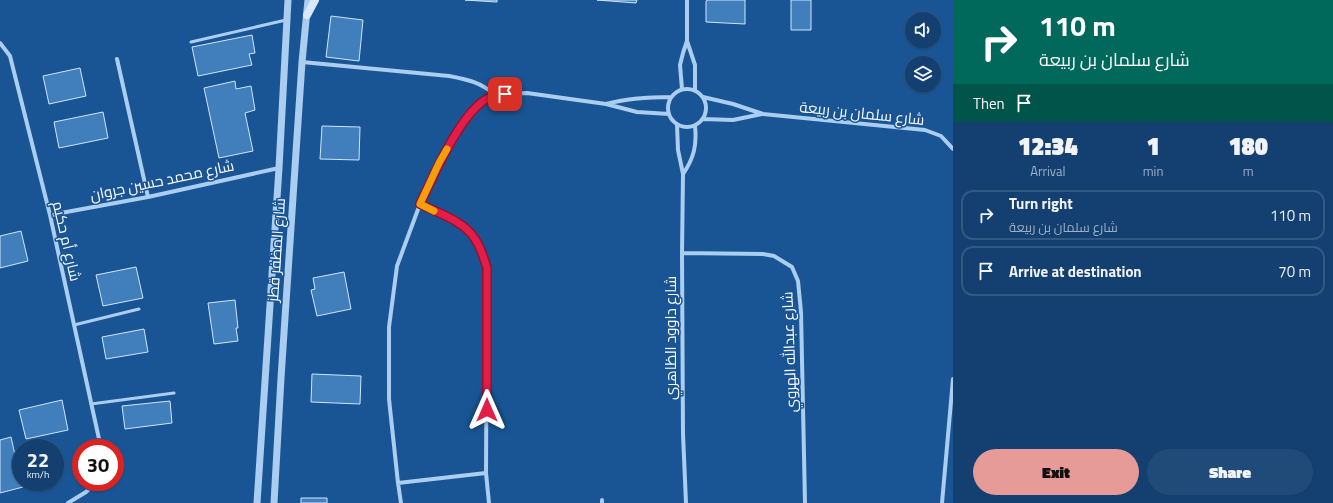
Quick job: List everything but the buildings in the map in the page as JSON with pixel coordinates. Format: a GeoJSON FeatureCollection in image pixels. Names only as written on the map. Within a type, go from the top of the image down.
{"type":"FeatureCollection","features":[{"type":"Feature","properties":{"kind":"main road"},"geometry":{"type":"LineString","coordinates":[[307,15],[315,0]]}},
{"type":"Feature","properties":{"kind":"street","name":"شارع المظفر قطز"},"geometry":{"type":"LineString","coordinates":[[257,503],[279,168],[288,0]]}},
{"type":"Feature","properties":{"kind":"street","name":"شارع المظفر قطز"},"geometry":{"type":"LineString","coordinates":[[274,503],[302,62],[308,0]]}},
{"type":"Feature","properties":{"kind":"street"},"geometry":{"type":"LineString","coordinates":[[682,89],[680,65],[687,41],[687,0]]}},
{"type":"Feature","properties":{"kind":"street"},"geometry":{"type":"LineString","coordinates":[[687,41],[695,65],[695,91]]}},
{"type":"Feature","properties":{"kind":"street","name":"شارع أم حكيم"},"geometry":{"type":"LineString","coordinates":[[0,43],[10,56],[50,215],[99,439]]}},
{"type":"Feature","properties":{"kind":"street"},"geometry":{"type":"LineString","coordinates":[[117,59],[148,197]]}},
{"type":"Feature","properties":{"kind":"street"},"geometry":{"type":"LineString","coordinates":[[302,62],[449,76],[470,80],[484,86],[496,95]]}},
{"type":"Feature","properties":{"kind":"street"},"geometry":{"type":"LineString","coordinates":[[682,89],[691,89],[695,91],[703,97],[706,108],[703,120],[694,126],[686,128],[677,125],[669,114],[668,103],[671,97],[682,89]]}},
{"type":"Feature","properties":{"kind":"street"},"geometry":{"type":"LineString","coordinates":[[401,503],[389,399],[389,326],[397,266],[420,204],[439,163],[464,122],[474,109],[485,100],[496,95],[527,94],[606,104],[637,112],[669,114]]}},
{"type":"Feature","properties":{"kind":"street"},"geometry":{"type":"LineString","coordinates":[[606,104],[638,98],[671,97]]}},
{"type":"Feature","properties":{"kind":"street","name":"شارع سلمان بن ربيعة"},"geometry":{"type":"LineString","coordinates":[[703,97],[733,104],[763,114],[925,130],[941,136],[953,149]]}},
{"type":"Feature","properties":{"kind":"street","name":"شارع سلمان بن ربيعة"},"geometry":{"type":"LineString","coordinates":[[703,120],[733,120],[763,114]]}},
{"type":"Feature","properties":{"kind":"street","name":"شارع داوود الظاهري"},"geometry":{"type":"LineString","coordinates":[[677,125],[678,150],[684,174],[682,253],[683,434],[686,503]]}},
{"type":"Feature","properties":{"kind":"street","name":"شارع داوود الظاهري"},"geometry":{"type":"LineString","coordinates":[[684,174],[694,151],[696,139],[694,126]]}},
{"type":"Feature","properties":{"kind":"street","name":"شارع محمد حسين جروان"},"geometry":{"type":"LineString","coordinates":[[50,215],[148,197],[279,168]]}},
{"type":"Feature","properties":{"kind":"street"},"geometry":{"type":"LineString","coordinates":[[420,204],[462,225],[474,237],[482,251],[487,268],[486,473],[489,503]]}},
{"type":"Feature","properties":{"kind":"street","name":"شارع عبدالله الهروي"},"geometry":{"type":"LineString","coordinates":[[682,253],[762,254],[774,256],[792,267],[798,280],[801,312],[805,503]]}},
{"type":"Feature","properties":{"kind":"street"},"geometry":{"type":"LineString","coordinates":[[942,503],[953,379]]}},
{"type":"Feature","properties":{"kind":"street"},"geometry":{"type":"LineString","coordinates":[[398,483],[486,473]]}},
{"type":"Feature","properties":{"kind":"street"},"geometry":{"type":"LineString","coordinates":[[68,503],[87,491]]}},
{"type":"Feature","properties":{"kind":"lane"},"geometry":{"type":"LineString","coordinates":[[191,42],[288,19]]}},
{"type":"Feature","properties":{"kind":"lane"},"geometry":{"type":"LineString","coordinates":[[74,325],[139,310]]}},
{"type":"Feature","properties":{"kind":"lane"},"geometry":{"type":"LineString","coordinates":[[91,404],[174,393]]}},
{"type":"Feature","properties":{"kind":"slow traffic"},"geometry":{"type":"LineString","coordinates":[[434,211],[420,204],[447,149]]}},
{"type":"Feature","properties":{"kind":"route"},"geometry":{"type":"LineString","coordinates":[[487,410],[488,284],[487,268],[482,251],[474,237],[462,225],[420,204],[439,163],[464,122],[474,109],[485,100],[496,95],[505,94]]}}]}
